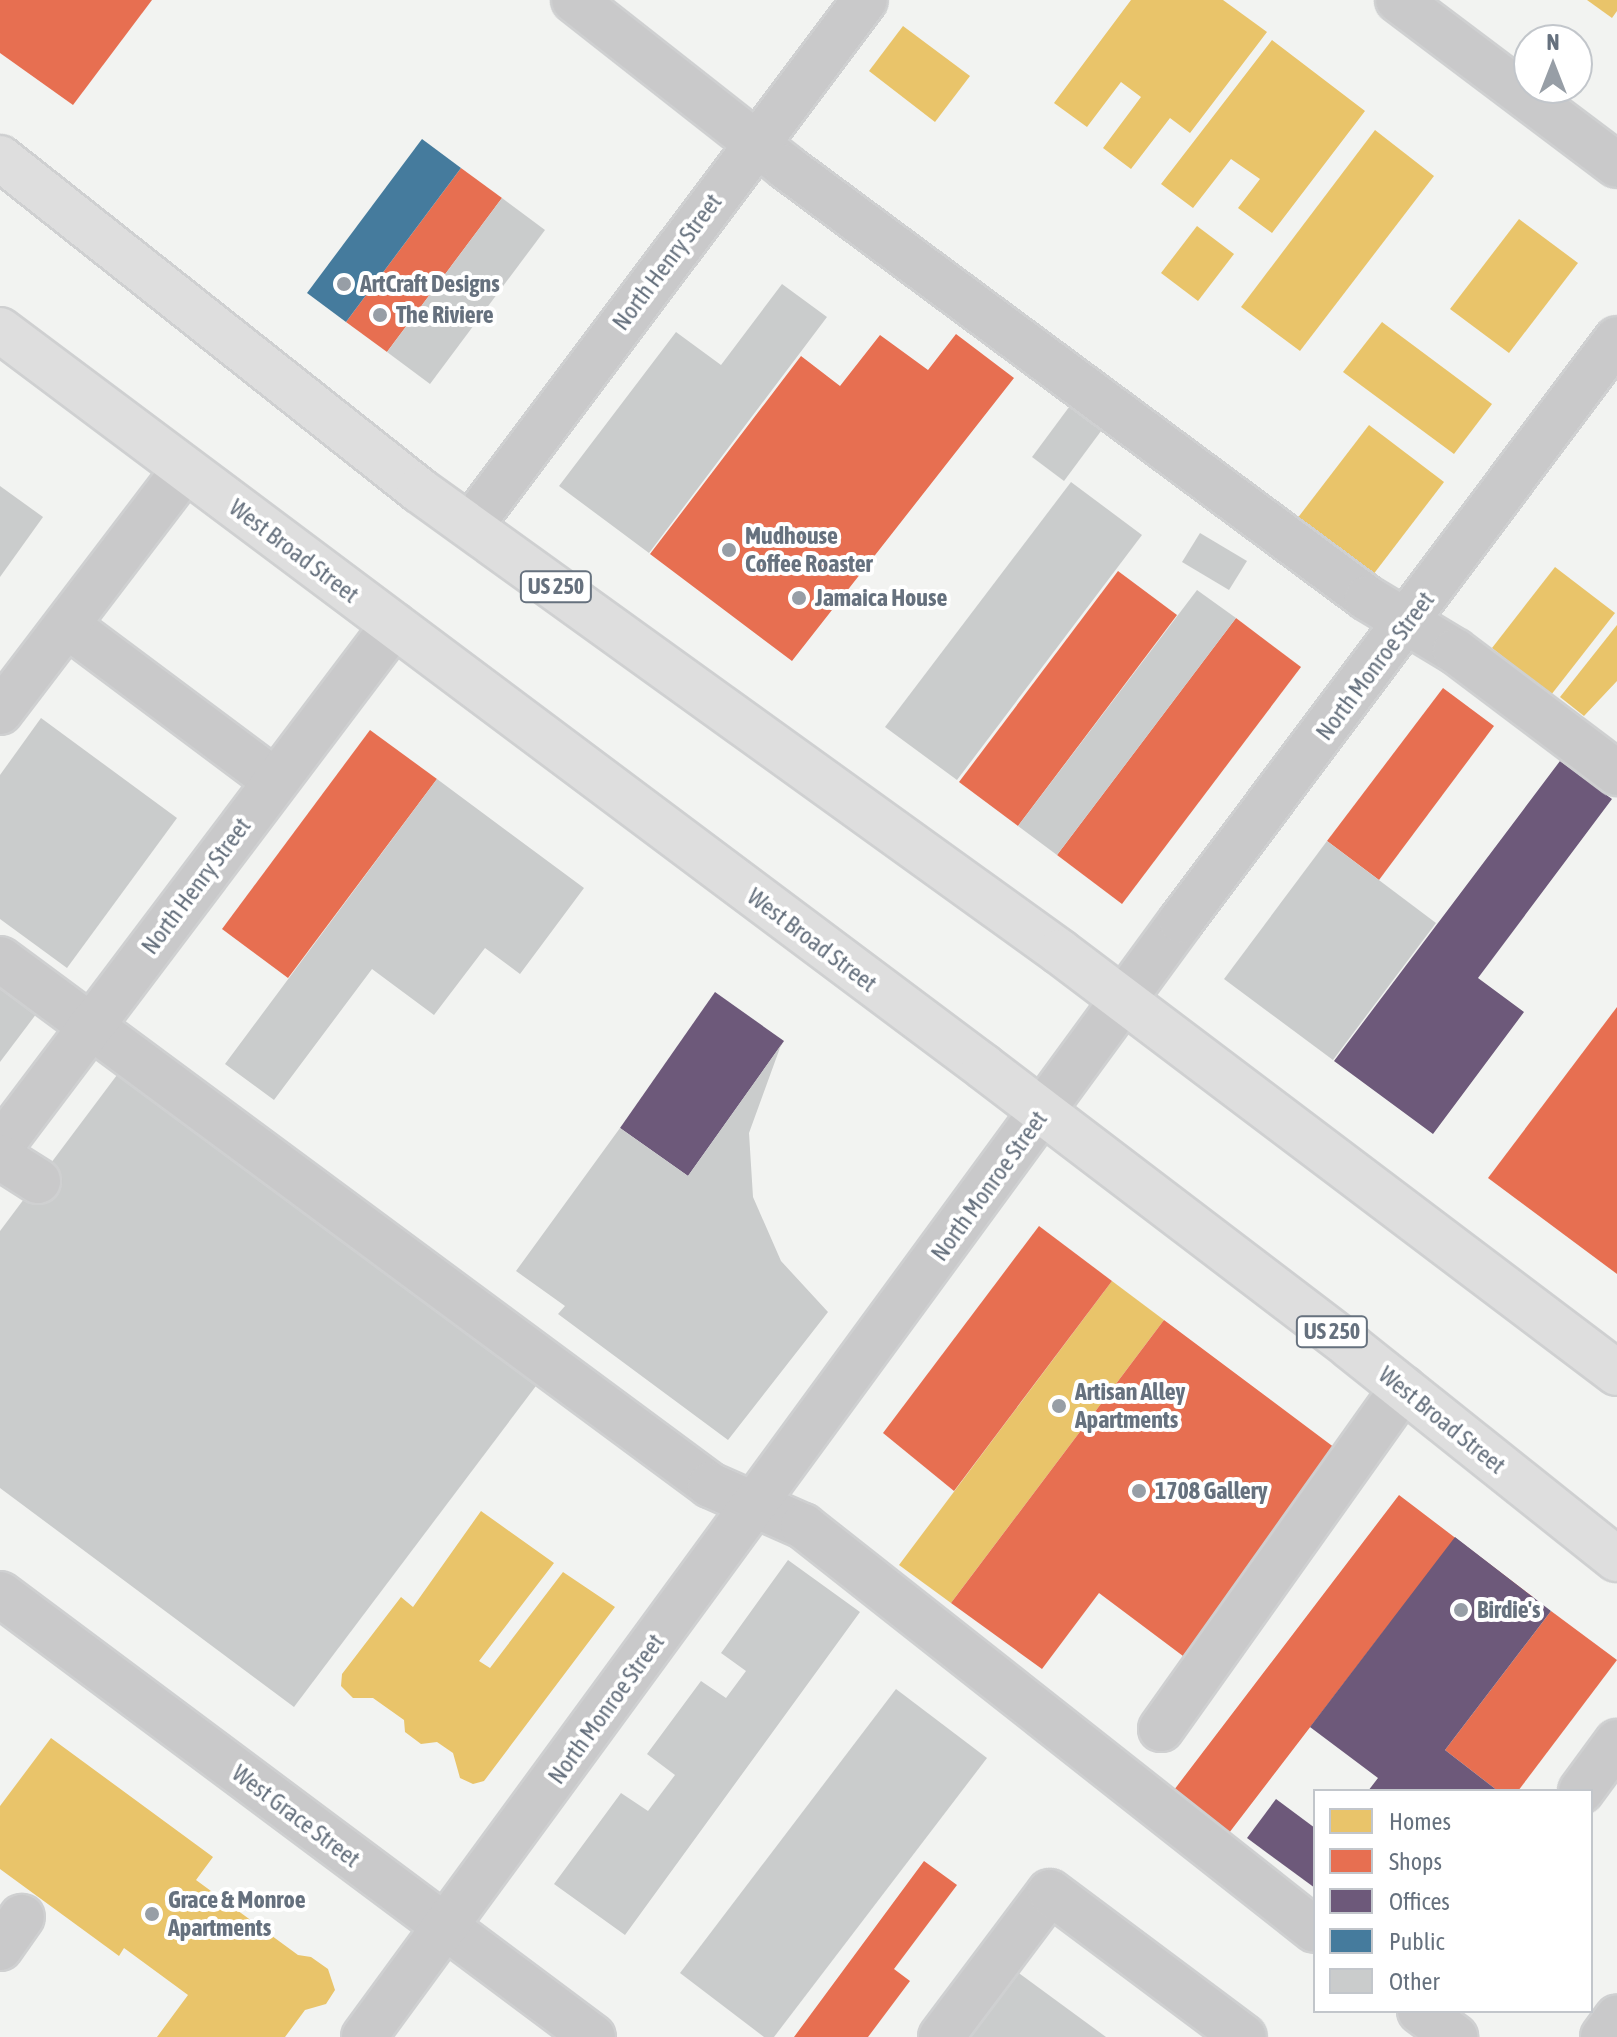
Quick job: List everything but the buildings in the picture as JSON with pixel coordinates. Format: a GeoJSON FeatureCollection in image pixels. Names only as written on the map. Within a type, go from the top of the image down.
{"type":"FeatureCollection","features":[{"type":"Feature","properties":{"kind":"main road","name":"US 250"},"geometry":{"type":"LineString","coordinates":[[0,158],[471,525],[1123,1000],[1617,1373]]}},
{"type":"Feature","properties":{"kind":"main road","name":"West Broad Street"},"geometry":{"type":"LineString","coordinates":[[0,330],[1043,1112],[1403,1388],[1617,1559]]}},
{"type":"Feature","properties":{"kind":"street"},"geometry":{"type":"LineString","coordinates":[[574,0],[758,142],[1342,579],[1409,622],[1617,773]]}},
{"type":"Feature","properties":{"kind":"street","name":"North Henry Street"},"geometry":{"type":"LineString","coordinates":[[471,525],[865,0]]}},
{"type":"Feature","properties":{"kind":"street"},"geometry":{"type":"LineString","coordinates":[[1398,0],[1617,165]]}},
{"type":"Feature","properties":{"kind":"street","name":"North Monroe Street"},"geometry":{"type":"LineString","coordinates":[[364,2037],[756,1506],[1123,1000],[1409,622],[1617,339]]}},
{"type":"Feature","properties":{"kind":"street"},"geometry":{"type":"LineString","coordinates":[[0,712],[185,469]]}},
{"type":"Feature","properties":{"kind":"street","name":"North Henry Street"},"geometry":{"type":"LineString","coordinates":[[0,1147],[394,625]]}},
{"type":"Feature","properties":{"kind":"street"},"geometry":{"type":"LineString","coordinates":[[68,626],[275,781]]}},
{"type":"Feature","properties":{"kind":"street"},"geometry":{"type":"LineString","coordinates":[[0,959],[697,1476],[803,1526],[1313,1928]]}},
{"type":"Feature","properties":{"kind":"street"},"geometry":{"type":"LineString","coordinates":[[0,1157],[38,1181]]}},
{"type":"Feature","properties":{"kind":"street"},"geometry":{"type":"LineString","coordinates":[[1161,1729],[1403,1388]]}},
{"type":"Feature","properties":{"kind":"street","name":"West Grace Street"},"geometry":{"type":"LineString","coordinates":[[0,1594],[593,2037]]}},
{"type":"Feature","properties":{"kind":"street"},"geometry":{"type":"LineString","coordinates":[[1582,1789],[1617,1742]]}},
{"type":"Feature","properties":{"kind":"street"},"geometry":{"type":"LineString","coordinates":[[941,2037],[1050,1892],[1244,2037]]}},
{"type":"Feature","properties":{"kind":"street"},"geometry":{"type":"LineString","coordinates":[[1400,2037],[1418,2013]]}},
{"type":"Feature","properties":{"kind":"street"},"geometry":{"type":"LineString","coordinates":[[1423,2013],[1455,2037]]}},
{"type":"Feature","properties":{"kind":"street"},"geometry":{"type":"LineString","coordinates":[[1603,2037],[1617,2018]]}},
{"type":"Feature","properties":{"kind":"place","name":"ArtCraft Designs"},"geometry":{"type":"Point","coordinates":[344,284]}},
{"type":"Feature","properties":{"kind":"place","name":"The Riviere"},"geometry":{"type":"Point","coordinates":[380,315]}},
{"type":"Feature","properties":{"kind":"place","name":"Mudhouse Coffee Roaster"},"geometry":{"type":"Point","coordinates":[729,550]}},
{"type":"Feature","properties":{"kind":"place","name":"Jamaica House"},"geometry":{"type":"Point","coordinates":[799,598]}},
{"type":"Feature","properties":{"kind":"place","name":"Artisan Alley Apartments"},"geometry":{"type":"Point","coordinates":[1059,1406]}},
{"type":"Feature","properties":{"kind":"place","name":"1708 Gallery"},"geometry":{"type":"Point","coordinates":[1139,1491]}},
{"type":"Feature","properties":{"kind":"place","name":"Birdie's"},"geometry":{"type":"Point","coordinates":[1461,1610]}},
{"type":"Feature","properties":{"kind":"place","name":"Grace & Monroe Apartments"},"geometry":{"type":"Point","coordinates":[152,1914]}}]}
